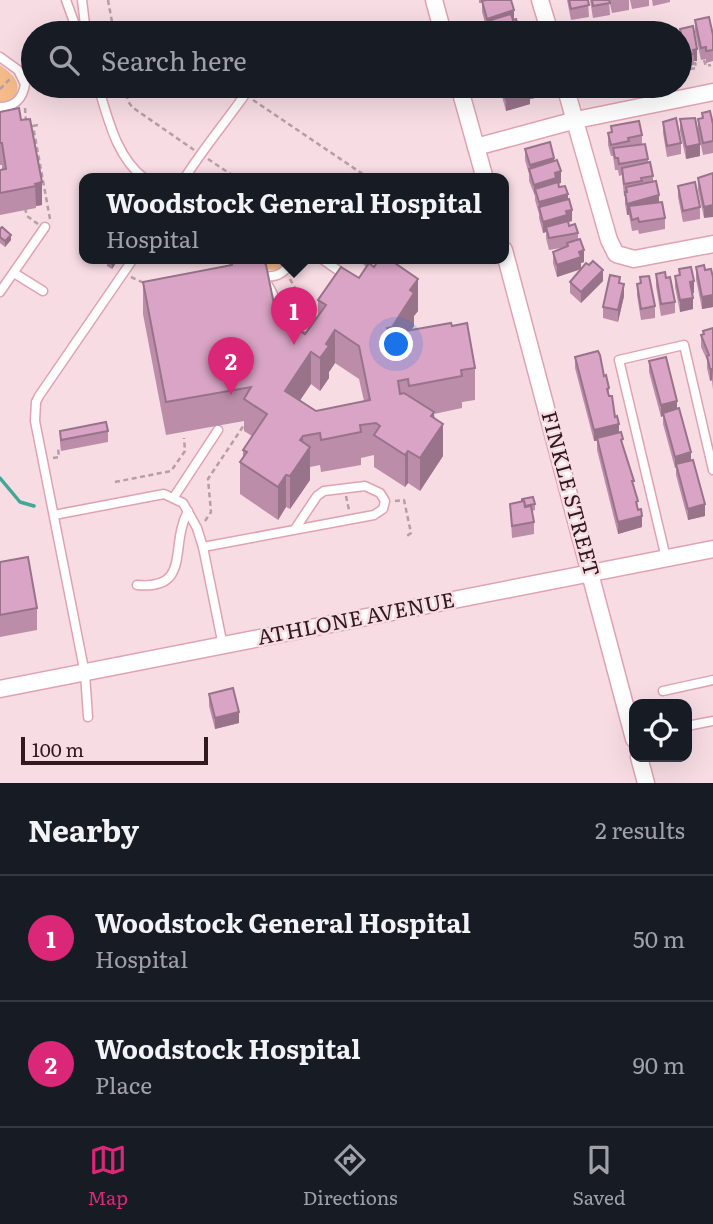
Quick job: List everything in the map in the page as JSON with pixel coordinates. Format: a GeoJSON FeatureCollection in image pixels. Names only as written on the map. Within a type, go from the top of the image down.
{"type":"FeatureCollection","features":[{"type":"Feature","properties":{"kind":"street"},"geometry":{"type":"LineString","coordinates":[[434,0],[440,21]]}},
{"type":"Feature","properties":{"kind":"street"},"geometry":{"type":"LineString","coordinates":[[540,0],[546,21]]}},
{"type":"Feature","properties":{"kind":"street"},"geometry":{"type":"LineString","coordinates":[[692,96],[713,92]]}},
{"type":"Feature","properties":{"kind":"street"},"geometry":{"type":"LineString","coordinates":[[462,98],[483,173]]}},
{"type":"Feature","properties":{"kind":"street"},"geometry":{"type":"LineString","coordinates":[[569,98],[609,240],[616,254],[634,259],[713,244]]}},
{"type":"Feature","properties":{"kind":"street"},"geometry":{"type":"LineString","coordinates":[[476,147],[576,120],[684,98]]}},
{"type":"Feature","properties":{"kind":"street","name":"FINKLE STREET"},"geometry":{"type":"LineString","coordinates":[[508,264],[629,719]]}},
{"type":"Feature","properties":{"kind":"street","name":"ATHLONE AVENUE"},"geometry":{"type":"LineString","coordinates":[[0,689],[713,549]]}},
{"type":"Feature","properties":{"kind":"street"},"geometry":{"type":"LineString","coordinates":[[640,762],[646,783]]}},
{"type":"Feature","properties":{"kind":"lane"},"geometry":{"type":"LineString","coordinates":[[66,0],[74,21]]}},
{"type":"Feature","properties":{"kind":"lane"},"geometry":{"type":"LineString","coordinates":[[82,0],[85,21]]}},
{"type":"Feature","properties":{"kind":"lane"},"geometry":{"type":"LineString","coordinates":[[0,57],[18,70],[21,76]]}},
{"type":"Feature","properties":{"kind":"lane"},"geometry":{"type":"LineString","coordinates":[[0,107],[13,104],[21,95]]}},
{"type":"Feature","properties":{"kind":"lane"},"geometry":{"type":"LineString","coordinates":[[101,98],[117,142],[139,173]]}},
{"type":"Feature","properties":{"kind":"lane"},"geometry":{"type":"LineString","coordinates":[[188,173],[242,98]]}},
{"type":"Feature","properties":{"kind":"lane"},"geometry":{"type":"LineString","coordinates":[[0,292],[45,228]]}},
{"type":"Feature","properties":{"kind":"lane"},"geometry":{"type":"LineString","coordinates":[[88,717],[85,674],[35,421],[36,402],[130,264]]}},
{"type":"Feature","properties":{"kind":"lane"},"geometry":{"type":"LineString","coordinates":[[288,264],[281,274],[274,277],[259,273],[285,318],[304,326],[312,326],[325,316]]}},
{"type":"Feature","properties":{"kind":"lane"},"geometry":{"type":"LineString","coordinates":[[329,264],[339,271],[342,278],[341,291]]}},
{"type":"Feature","properties":{"kind":"lane"},"geometry":{"type":"LineString","coordinates":[[14,273],[43,291]]}},
{"type":"Feature","properties":{"kind":"lane"},"geometry":{"type":"LineString","coordinates":[[666,558],[619,360],[684,345],[713,470]]}},
{"type":"Feature","properties":{"kind":"lane"},"geometry":{"type":"LineString","coordinates":[[174,497],[218,430]]}},
{"type":"Feature","properties":{"kind":"lane"},"geometry":{"type":"LineString","coordinates":[[204,547],[374,515],[383,509],[385,500],[380,493],[365,486],[324,491],[317,496],[295,529]]}},
{"type":"Feature","properties":{"kind":"lane"},"geometry":{"type":"LineString","coordinates":[[54,515],[164,494],[183,503],[204,547],[223,646]]}},
{"type":"Feature","properties":{"kind":"lane"},"geometry":{"type":"LineString","coordinates":[[137,585],[166,582],[173,575],[178,537],[188,511]]}},
{"type":"Feature","properties":{"kind":"lane"},"geometry":{"type":"LineString","coordinates":[[663,691],[713,680]]}},
{"type":"Feature","properties":{"kind":"lane"},"geometry":{"type":"LineString","coordinates":[[692,725],[713,721]]}},
{"type":"Feature","properties":{"kind":"path"},"geometry":{"type":"LineString","coordinates":[[108,0],[112,21]]}},
{"type":"Feature","properties":{"kind":"path"},"geometry":{"type":"LineString","coordinates":[[705,60],[706,66],[711,65]]}},
{"type":"Feature","properties":{"kind":"path"},"geometry":{"type":"LineString","coordinates":[[692,69],[696,68],[695,62]]}},
{"type":"Feature","properties":{"kind":"path"},"geometry":{"type":"LineString","coordinates":[[0,89],[18,70]]}},
{"type":"Feature","properties":{"kind":"path"},"geometry":{"type":"LineString","coordinates":[[127,98],[132,107],[229,173]]}},
{"type":"Feature","properties":{"kind":"path"},"geometry":{"type":"LineString","coordinates":[[251,98],[361,173]]}},
{"type":"Feature","properties":{"kind":"path"},"geometry":{"type":"LineString","coordinates":[[29,102],[25,114],[27,127],[38,125],[38,122]]}},
{"type":"Feature","properties":{"kind":"path"},"geometry":{"type":"LineString","coordinates":[[25,208],[27,216],[45,228],[50,218],[33,126]]}},
{"type":"Feature","properties":{"kind":"path"},"geometry":{"type":"LineString","coordinates":[[124,273],[145,283]]}},
{"type":"Feature","properties":{"kind":"path"},"geometry":{"type":"LineString","coordinates":[[288,278],[295,288],[304,326]]}},
{"type":"Feature","properties":{"kind":"path"},"geometry":{"type":"LineString","coordinates":[[197,528],[211,512],[208,479],[250,416]]}},
{"type":"Feature","properties":{"kind":"path"},"geometry":{"type":"LineString","coordinates":[[115,482],[171,471],[185,451],[184,438]]}},
{"type":"Feature","properties":{"kind":"path"},"geometry":{"type":"LineString","coordinates":[[390,502],[404,500],[411,533],[407,536]]}},
{"type":"Feature","properties":{"kind":"shaded area"},"geometry":{"type":"Polygon","coordinates":[[[0,65],[12,75],[17,83],[17,92],[15,98],[8,103],[0,104],[0,65]]]}},
{"type":"Feature","properties":{"kind":"shaded area"},"geometry":{"type":"Polygon","coordinates":[[[260,264],[283,264],[274,270],[260,264]]]}},
{"type":"Feature","properties":{"kind":"building"},"geometry":{"type":"Polygon","coordinates":[[[511,0],[514,10],[487,19],[482,1],[511,0]]]}},
{"type":"Feature","properties":{"kind":"building"},"geometry":{"type":"Polygon","coordinates":[[[569,0],[588,0],[589,5],[571,9],[569,0]]]}},
{"type":"Feature","properties":{"kind":"building"},"geometry":{"type":"Polygon","coordinates":[[[592,0],[609,0],[610,3],[593,6],[592,0]]]}},
{"type":"Feature","properties":{"kind":"building"},"geometry":{"type":"Polygon","coordinates":[[[511,14],[513,20],[517,21],[491,21],[511,14]]]}},
{"type":"Feature","properties":{"kind":"building"},"geometry":{"type":"Polygon","coordinates":[[[709,17],[713,50],[706,51],[706,47],[701,48],[695,20],[709,17]]]}},
{"type":"Feature","properties":{"kind":"building"},"geometry":{"type":"Polygon","coordinates":[[[692,26],[697,49],[693,50],[692,54],[692,26]]]}},
{"type":"Feature","properties":{"kind":"building"},"geometry":{"type":"Polygon","coordinates":[[[19,108],[21,120],[30,119],[42,182],[35,184],[36,186],[0,193],[0,170],[6,169],[0,143],[0,112],[19,108]]]}},
{"type":"Feature","properties":{"kind":"building"},"geometry":{"type":"Polygon","coordinates":[[[710,111],[713,141],[703,143],[698,119],[703,118],[702,113],[710,111]]]}},
{"type":"Feature","properties":{"kind":"building"},"geometry":{"type":"Polygon","coordinates":[[[676,118],[681,143],[667,146],[663,122],[676,118]]]}},
{"type":"Feature","properties":{"kind":"building"},"geometry":{"type":"Polygon","coordinates":[[[695,118],[700,144],[686,147],[680,119],[695,118]]]}},
{"type":"Feature","properties":{"kind":"building"},"geometry":{"type":"Polygon","coordinates":[[[639,121],[642,135],[611,145],[608,133],[612,132],[611,126],[639,121]]]}},
{"type":"Feature","properties":{"kind":"building"},"geometry":{"type":"Polygon","coordinates":[[[550,142],[554,158],[530,165],[525,149],[550,142]]]}},
{"type":"Feature","properties":{"kind":"building"},"geometry":{"type":"Polygon","coordinates":[[[645,144],[648,159],[619,164],[618,158],[615,158],[613,148],[645,144]]]}},
{"type":"Feature","properties":{"kind":"building"},"geometry":{"type":"Polygon","coordinates":[[[557,160],[561,171],[555,173],[556,178],[534,185],[529,169],[557,160]]]}},
{"type":"Feature","properties":{"kind":"building"},"geometry":{"type":"Polygon","coordinates":[[[650,162],[653,176],[624,184],[622,168],[650,162]]]}},
{"type":"Feature","properties":{"kind":"building"},"geometry":{"type":"Polygon","coordinates":[[[713,173],[713,205],[704,207],[698,178],[713,173]]]}},
{"type":"Feature","properties":{"kind":"building"},"geometry":{"type":"Polygon","coordinates":[[[656,181],[659,195],[627,204],[626,187],[656,181]]]}},
{"type":"Feature","properties":{"kind":"building"},"geometry":{"type":"Polygon","coordinates":[[[558,182],[559,187],[565,186],[568,194],[539,202],[535,189],[558,182]]]}},
{"type":"Feature","properties":{"kind":"building"},"geometry":{"type":"Polygon","coordinates":[[[695,182],[700,207],[683,211],[678,186],[695,182]]]}},
{"type":"Feature","properties":{"kind":"building"},"geometry":{"type":"Polygon","coordinates":[[[569,199],[572,210],[566,211],[567,215],[543,222],[539,207],[569,199]]]}},
{"type":"Feature","properties":{"kind":"building"},"geometry":{"type":"Polygon","coordinates":[[[662,202],[665,218],[639,222],[638,218],[632,220],[629,206],[662,202]]]}},
{"type":"Feature","properties":{"kind":"building"},"geometry":{"type":"Polygon","coordinates":[[[568,221],[569,226],[575,224],[578,233],[549,238],[546,227],[568,221]]]}},
{"type":"Feature","properties":{"kind":"building"},"geometry":{"type":"Polygon","coordinates":[[[2,227],[11,235],[5,241],[0,237],[2,227]]]}},
{"type":"Feature","properties":{"kind":"building"},"geometry":{"type":"Polygon","coordinates":[[[580,239],[584,250],[579,252],[581,257],[557,265],[553,252],[580,239]]]}},
{"type":"Feature","properties":{"kind":"building"},"geometry":{"type":"Polygon","coordinates":[[[593,261],[603,270],[581,292],[570,282],[586,263],[589,265],[593,261]]]}},
{"type":"Feature","properties":{"kind":"building"},"geometry":{"type":"Polygon","coordinates":[[[232,264],[265,264],[276,314],[305,334],[326,305],[318,300],[341,267],[359,278],[368,264],[374,267],[376,264],[396,264],[418,279],[410,290],[414,293],[392,327],[387,328],[389,341],[402,339],[400,332],[451,323],[452,326],[467,323],[475,368],[461,370],[462,376],[409,386],[408,379],[398,381],[400,394],[404,393],[434,412],[431,416],[443,424],[420,458],[408,451],[405,455],[374,435],[380,426],[376,423],[360,425],[361,432],[321,440],[320,433],[303,436],[300,440],[310,447],[290,476],[286,475],[278,487],[240,462],[247,452],[243,450],[267,414],[244,399],[251,387],[166,402],[143,282],[232,264]],[[335,330],[326,344],[329,346],[320,358],[311,352],[285,391],[316,411],[370,400],[359,346],[335,330]]]}},
{"type":"Feature","properties":{"kind":"building"},"geometry":{"type":"Polygon","coordinates":[[[704,265],[705,270],[711,269],[713,295],[702,297],[696,267],[704,265]]]}},
{"type":"Feature","properties":{"kind":"building"},"geometry":{"type":"Polygon","coordinates":[[[691,267],[693,298],[680,300],[675,276],[680,275],[679,269],[691,267]]]}},
{"type":"Feature","properties":{"kind":"building"},"geometry":{"type":"Polygon","coordinates":[[[665,272],[666,278],[670,277],[675,302],[661,304],[656,274],[665,272]]]}},
{"type":"Feature","properties":{"kind":"building"},"geometry":{"type":"Polygon","coordinates":[[[610,275],[620,277],[619,283],[624,284],[618,310],[603,307],[610,275]]]}},
{"type":"Feature","properties":{"kind":"building"},"geometry":{"type":"Polygon","coordinates":[[[649,276],[655,306],[641,309],[637,284],[641,283],[640,277],[649,276]]]}},
{"type":"Feature","properties":{"kind":"building"},"geometry":{"type":"Polygon","coordinates":[[[713,328],[713,369],[710,369],[709,355],[701,335],[704,334],[703,331],[713,328]]]}},
{"type":"Feature","properties":{"kind":"building"},"geometry":{"type":"Polygon","coordinates":[[[598,351],[619,424],[594,430],[575,357],[598,351]]]}},
{"type":"Feature","properties":{"kind":"building"},"geometry":{"type":"Polygon","coordinates":[[[666,357],[677,401],[661,405],[649,361],[666,357]]]}},
{"type":"Feature","properties":{"kind":"building"},"geometry":{"type":"Polygon","coordinates":[[[679,408],[691,452],[675,457],[663,413],[679,408]]]}},
{"type":"Feature","properties":{"kind":"building"},"geometry":{"type":"Polygon","coordinates":[[[106,422],[108,431],[61,440],[60,431],[106,422]]]}},
{"type":"Feature","properties":{"kind":"building"},"geometry":{"type":"Polygon","coordinates":[[[621,432],[634,481],[638,510],[641,509],[642,516],[618,522],[597,438],[621,432]]]}},
{"type":"Feature","properties":{"kind":"building"},"geometry":{"type":"Polygon","coordinates":[[[693,460],[705,504],[688,509],[676,464],[693,460]]]}},
{"type":"Feature","properties":{"kind":"building"},"geometry":{"type":"Polygon","coordinates":[[[533,497],[535,504],[525,506],[524,501],[522,502],[522,499],[533,497]]]}},
{"type":"Feature","properties":{"kind":"building"},"geometry":{"type":"Polygon","coordinates":[[[524,501],[525,507],[531,506],[534,522],[512,526],[510,504],[524,501]]]}},
{"type":"Feature","properties":{"kind":"building"},"geometry":{"type":"Polygon","coordinates":[[[28,557],[37,608],[0,615],[0,562],[28,557]]]}},
{"type":"Feature","properties":{"kind":"building"},"geometry":{"type":"Polygon","coordinates":[[[233,688],[239,712],[215,718],[209,694],[233,688]]]}},
{"type":"Feature","properties":{"kind":"waterway"},"geometry":{"type":"LineString","coordinates":[[0,478],[20,502],[34,506]]}},
{"type":"Feature","properties":{"kind":"place","name":"Woodstock General Hospital"},"geometry":{"type":"Point","coordinates":[294,345]}},
{"type":"Feature","properties":{"kind":"place","name":"Woodstock Hospital"},"geometry":{"type":"Point","coordinates":[231,395]}}]}
